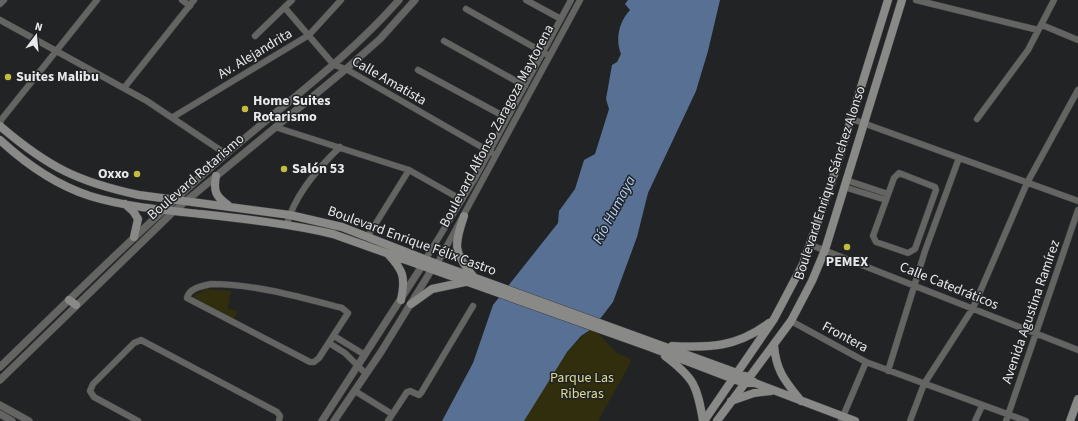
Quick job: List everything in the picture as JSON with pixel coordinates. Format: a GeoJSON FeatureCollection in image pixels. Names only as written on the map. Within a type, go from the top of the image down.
{"type":"FeatureCollection","features":[{"type":"Feature","properties":{"kind":"main road","name":"Boulevard Enrique Sánchez Alonso"},"geometry":{"type":"LineString","coordinates":[[703,421],[774,319],[795,280],[811,245],[852,119],[888,0]]}},
{"type":"Feature","properties":{"kind":"main road","name":"Boulevard Enrique Sánchez Alonso"},"geometry":{"type":"LineString","coordinates":[[717,421],[731,400],[791,321],[812,281],[825,250],[902,0]]}},
{"type":"Feature","properties":{"kind":"main road","name":"Boulevard Enrique Félix Castro"},"geometry":{"type":"LineString","coordinates":[[0,123],[42,159],[77,178],[115,190],[174,200],[186,200],[290,215],[342,227],[368,236],[434,267],[656,346],[775,391]]}},
{"type":"Feature","properties":{"kind":"main road","name":"Boulevard Enrique Félix Castro"},"geometry":{"type":"LineString","coordinates":[[0,140],[18,156],[54,180],[89,196],[124,204],[287,224],[334,234],[424,263]]}},
{"type":"Feature","properties":{"kind":"main road"},"geometry":{"type":"LineString","coordinates":[[216,176],[214,185],[216,196],[228,206]]}},
{"type":"Feature","properties":{"kind":"main road"},"geometry":{"type":"LineString","coordinates":[[124,204],[133,211],[138,219],[134,237]]}},
{"type":"Feature","properties":{"kind":"main road"},"geometry":{"type":"LineString","coordinates":[[411,304],[432,289],[470,279],[457,251],[456,237],[464,216]]}},
{"type":"Feature","properties":{"kind":"main road"},"geometry":{"type":"LineString","coordinates":[[386,252],[398,265],[404,277],[405,285],[401,300]]}},
{"type":"Feature","properties":{"kind":"main road"},"geometry":{"type":"LineString","coordinates":[[69,300],[76,305]]}},
{"type":"Feature","properties":{"kind":"main road"},"geometry":{"type":"LineString","coordinates":[[656,346],[700,347],[729,344],[756,333],[774,319]]}},
{"type":"Feature","properties":{"kind":"main road"},"geometry":{"type":"LineString","coordinates":[[774,345],[775,361],[778,370],[801,401]]}},
{"type":"Feature","properties":{"kind":"main road"},"geometry":{"type":"LineString","coordinates":[[656,346],[691,379],[699,398],[703,421]]}},
{"type":"Feature","properties":{"kind":"main road"},"geometry":{"type":"LineString","coordinates":[[731,400],[754,393],[775,391],[842,419],[855,421]]}},
{"type":"Feature","properties":{"kind":"main road"},"geometry":{"type":"LineString","coordinates":[[1070,421],[1078,399]]}},
{"type":"Feature","properties":{"kind":"street"},"geometry":{"type":"LineString","coordinates":[[0,4],[4,0]]}},
{"type":"Feature","properties":{"kind":"street"},"geometry":{"type":"LineString","coordinates":[[0,123],[97,0]]}},
{"type":"Feature","properties":{"kind":"street"},"geometry":{"type":"LineString","coordinates":[[182,0],[190,6]]}},
{"type":"Feature","properties":{"kind":"street"},"geometry":{"type":"LineString","coordinates":[[124,88],[194,0]]}},
{"type":"Feature","properties":{"kind":"street"},"geometry":{"type":"LineString","coordinates":[[256,36],[292,0]]}},
{"type":"Feature","properties":{"kind":"street","name":"Av. Alejandrita"},"geometry":{"type":"LineString","coordinates":[[172,117],[309,35],[341,0]]}},
{"type":"Feature","properties":{"kind":"street","name":"Boulevard Rotarismo"},"geometry":{"type":"LineString","coordinates":[[0,367],[163,209],[226,154],[359,43],[399,0]]}},
{"type":"Feature","properties":{"kind":"street","name":"Boulevard Rotarismo"},"geometry":{"type":"LineString","coordinates":[[0,380],[186,200],[346,69],[380,39],[415,0]]}},
{"type":"Feature","properties":{"kind":"street"},"geometry":{"type":"LineString","coordinates":[[526,0],[561,19]]}},
{"type":"Feature","properties":{"kind":"street","name":"Boulevard Alfonso Zaragoza Maytorena"},"geometry":{"type":"LineString","coordinates":[[334,421],[411,304],[464,216],[497,156],[547,54],[561,19],[571,0]]}},
{"type":"Feature","properties":{"kind":"street","name":"Boulevard Alfonso Zaragoza Maytorena"},"geometry":{"type":"LineString","coordinates":[[322,421],[424,263],[462,200],[525,86],[547,54],[580,0]]}},
{"type":"Feature","properties":{"kind":"street"},"geometry":{"type":"LineString","coordinates":[[916,0],[1040,28],[1078,40]]}},
{"type":"Feature","properties":{"kind":"street"},"geometry":{"type":"LineString","coordinates":[[977,119],[1028,50],[1054,0]]}},
{"type":"Feature","properties":{"kind":"street","name":"Calle Amatista"},"geometry":{"type":"LineString","coordinates":[[285,8],[334,65],[346,69],[497,156]]}},
{"type":"Feature","properties":{"kind":"street"},"geometry":{"type":"LineString","coordinates":[[466,9],[547,54]]}},
{"type":"Feature","properties":{"kind":"street"},"geometry":{"type":"LineString","coordinates":[[0,20],[55,52],[124,88],[172,117],[226,154]]}},
{"type":"Feature","properties":{"kind":"street"},"geometry":{"type":"LineString","coordinates":[[444,41],[525,86]]}},
{"type":"Feature","properties":{"kind":"street"},"geometry":{"type":"LineString","coordinates":[[418,70],[507,118]]}},
{"type":"Feature","properties":{"kind":"street"},"geometry":{"type":"LineString","coordinates":[[910,421],[924,384],[973,308],[1027,183],[1078,90]]}},
{"type":"Feature","properties":{"kind":"street"},"geometry":{"type":"LineString","coordinates":[[852,119],[1078,201]]}},
{"type":"Feature","properties":{"kind":"street"},"geometry":{"type":"LineString","coordinates":[[275,127],[409,170],[462,200]]}},
{"type":"Feature","properties":{"kind":"street"},"geometry":{"type":"LineString","coordinates":[[287,224],[290,215],[320,166],[340,147]]}},
{"type":"Feature","properties":{"kind":"street"},"geometry":{"type":"LineString","coordinates":[[888,371],[925,251],[959,158]]}},
{"type":"Feature","properties":{"kind":"street"},"geometry":{"type":"LineString","coordinates":[[368,236],[409,170]]}},
{"type":"Feature","properties":{"kind":"street"},"geometry":{"type":"LineString","coordinates":[[899,173],[935,187],[935,194],[917,242],[912,251],[904,253],[876,242],[874,239],[873,233],[887,197],[896,175],[899,173]]}},
{"type":"Feature","properties":{"kind":"street"},"geometry":{"type":"LineString","coordinates":[[845,184],[887,197]]}},
{"type":"Feature","properties":{"kind":"street","name":"Avenida Agustina Ramírez"},"geometry":{"type":"LineString","coordinates":[[1007,418],[1037,334],[1078,210]]}},
{"type":"Feature","properties":{"kind":"street","name":"Calle Catedráticos"},"geometry":{"type":"LineString","coordinates":[[811,245],[1078,350]]}},
{"type":"Feature","properties":{"kind":"street"},"geometry":{"type":"LineString","coordinates":[[225,284],[263,290],[342,308],[348,313],[329,343],[316,361],[310,362],[190,302],[187,296],[191,291],[202,286],[225,284]]}},
{"type":"Feature","properties":{"kind":"street"},"geometry":{"type":"LineString","coordinates":[[388,421],[407,392],[410,391],[419,395],[421,393],[473,306]]}},
{"type":"Feature","properties":{"kind":"street","name":"Frontera"},"geometry":{"type":"LineString","coordinates":[[791,321],[866,362],[982,406],[1007,418],[1026,421]]}},
{"type":"Feature","properties":{"kind":"street"},"geometry":{"type":"LineString","coordinates":[[334,336],[366,355]]}},
{"type":"Feature","properties":{"kind":"street"},"geometry":{"type":"LineString","coordinates":[[138,421],[94,397],[90,391],[93,384],[134,343],[141,340],[277,412],[280,416],[278,421]]}},
{"type":"Feature","properties":{"kind":"street"},"geometry":{"type":"LineString","coordinates":[[329,343],[345,353],[366,374]]}},
{"type":"Feature","properties":{"kind":"street"},"geometry":{"type":"LineString","coordinates":[[345,353],[350,346]]}},
{"type":"Feature","properties":{"kind":"street"},"geometry":{"type":"LineString","coordinates":[[842,419],[866,362]]}},
{"type":"Feature","properties":{"kind":"street"},"geometry":{"type":"LineString","coordinates":[[355,391],[392,414]]}},
{"type":"Feature","properties":{"kind":"street"},"geometry":{"type":"LineString","coordinates":[[0,405],[29,421]]}},
{"type":"Feature","properties":{"kind":"street"},"geometry":{"type":"LineString","coordinates":[[975,421],[982,406]]}},
{"type":"Feature","properties":{"kind":"street"},"geometry":{"type":"LineString","coordinates":[[0,414],[12,421]]}},
{"type":"Feature","properties":{"kind":"green space"},"geometry":{"type":"Polygon","coordinates":[[[206,289],[232,291],[228,309],[238,311],[234,319],[193,298],[195,295],[206,289]]]}},
{"type":"Feature","properties":{"kind":"green space","name":"Parque Las Riberas"},"geometry":{"type":"Polygon","coordinates":[[[593,328],[617,353],[629,358],[631,362],[598,421],[524,421],[554,370],[572,347],[593,328]]]}},
{"type":"Feature","properties":{"kind":"water","name":"Río Humaya"},"geometry":{"type":"Polygon","coordinates":[[[628,0],[720,0],[708,51],[696,91],[648,193],[637,237],[613,302],[593,328],[581,336],[567,352],[524,421],[442,421],[473,363],[493,305],[558,223],[559,211],[575,189],[584,160],[595,154],[609,109],[606,99],[612,65],[617,62],[621,54],[618,37],[623,20],[630,10],[625,4],[628,0]]]}},
{"type":"Feature","properties":{"kind":"place","name":"Suites Malibu"},"geometry":{"type":"Point","coordinates":[8,77]}},
{"type":"Feature","properties":{"kind":"place","name":"Home Suites Rotarismo"},"geometry":{"type":"Point","coordinates":[245,109]}},
{"type":"Feature","properties":{"kind":"place","name":"Salón 53"},"geometry":{"type":"Point","coordinates":[284,169]}},
{"type":"Feature","properties":{"kind":"place","name":"Oxxo"},"geometry":{"type":"Point","coordinates":[137,174]}},
{"type":"Feature","properties":{"kind":"place","name":"PEMEX"},"geometry":{"type":"Point","coordinates":[847,247]}}]}
